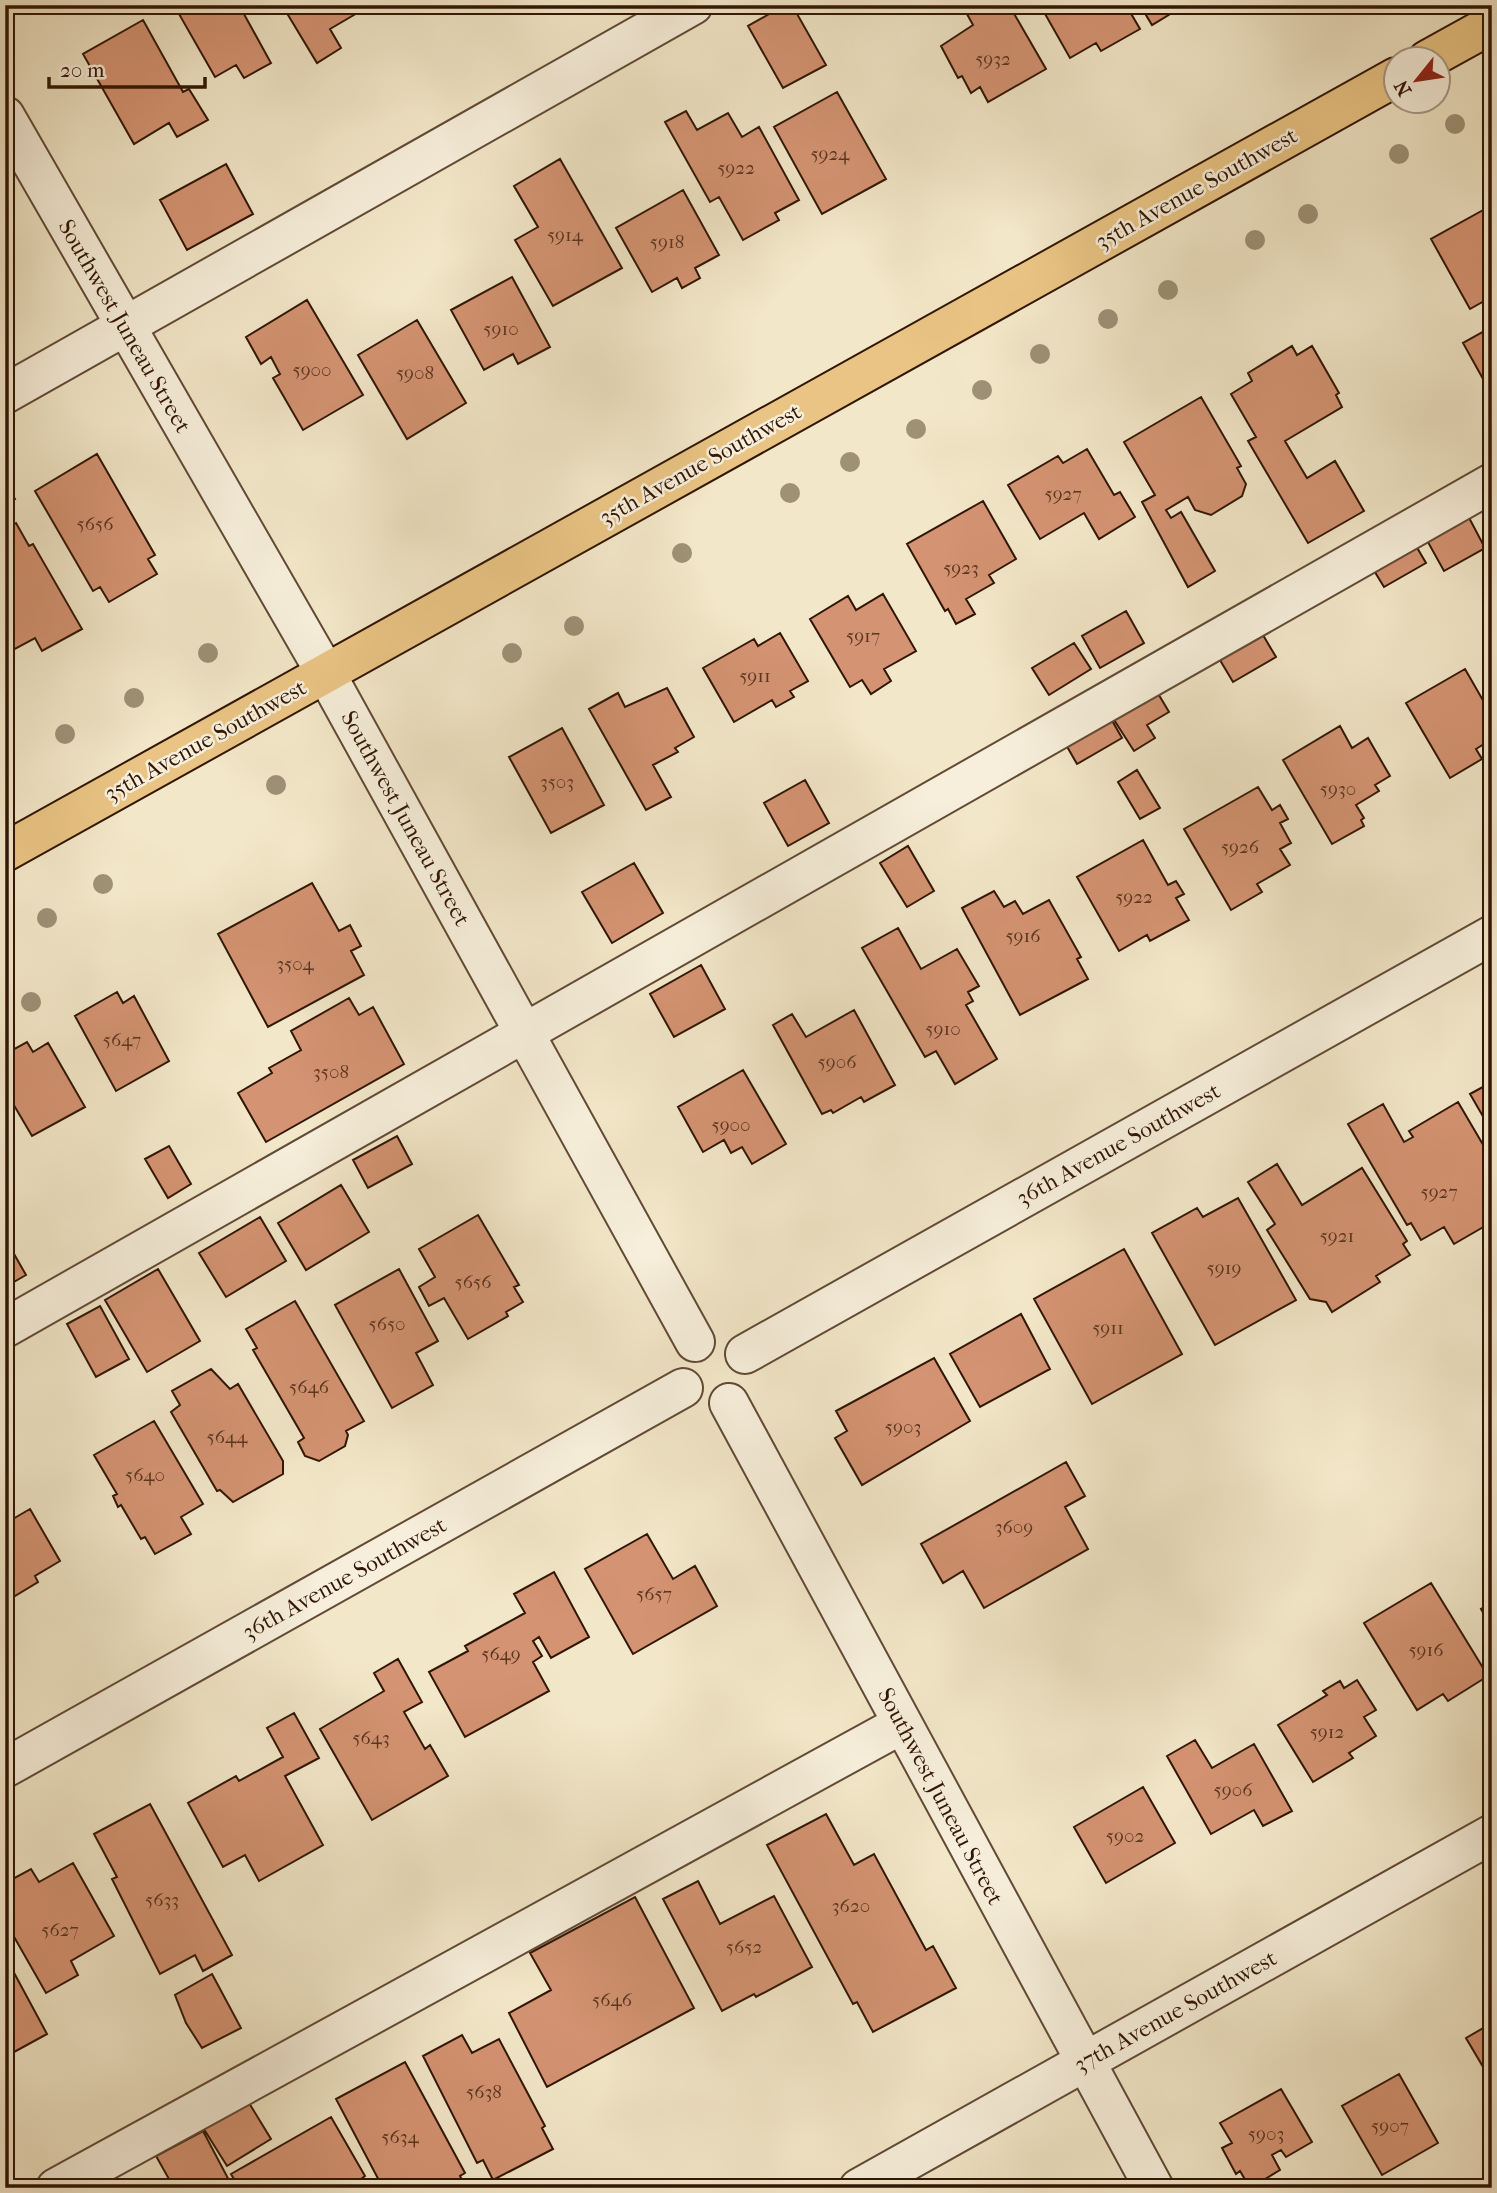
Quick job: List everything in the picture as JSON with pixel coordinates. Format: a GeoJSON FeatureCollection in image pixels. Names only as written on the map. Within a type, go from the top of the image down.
{"type":"FeatureCollection","features":[{"type":"Feature","properties":{"kind":"main road"},"geometry":{"type":"LineString","coordinates":[[1452,46],[1492,24]]}},
{"type":"Feature","properties":{"kind":"main road","name":"35th Avenue Southwest"},"geometry":{"type":"LineString","coordinates":[[5,852],[1382,84]]}},
{"type":"Feature","properties":{"kind":"street"},"geometry":{"type":"LineString","coordinates":[[5,394],[693,5]]}},
{"type":"Feature","properties":{"kind":"street","name":"Southwest Juneau Street"},"geometry":{"type":"LineString","coordinates":[[5,116],[324,672],[695,1342]]}},
{"type":"Feature","properties":{"kind":"street"},"geometry":{"type":"LineString","coordinates":[[5,1328],[1492,483]]}},
{"type":"Feature","properties":{"kind":"street","name":"36th Avenue Southwest"},"geometry":{"type":"LineString","coordinates":[[745,1354],[1492,935]]}},
{"type":"Feature","properties":{"kind":"street"},"geometry":{"type":"LineString","coordinates":[[713,1335],[725,1337],[735,1342],[745,1354],[751,1372],[748,1383],[743,1393],[729,1403],[713,1406],[701,1404],[683,1388],[680,1365],[683,1354],[695,1342],[713,1335]]}},
{"type":"Feature","properties":{"kind":"street","name":"36th Avenue Southwest"},"geometry":{"type":"LineString","coordinates":[[5,1768],[683,1388]]}},
{"type":"Feature","properties":{"kind":"street","name":"Southwest Juneau Street"},"geometry":{"type":"LineString","coordinates":[[729,1403],[1154,2188]]}},
{"type":"Feature","properties":{"kind":"street"},"geometry":{"type":"LineString","coordinates":[[57,2188],[902,1724]]}},
{"type":"Feature","properties":{"kind":"street","name":"37th Avenue Southwest"},"geometry":{"type":"LineString","coordinates":[[859,2188],[1492,1834]]}},
{"type":"Feature","properties":{"kind":"building"},"geometry":{"type":"Polygon","coordinates":[[[239,5],[271,63],[244,78],[236,65],[215,77],[175,7],[239,5]]]}},
{"type":"Feature","properties":{"kind":"building"},"geometry":{"type":"Polygon","coordinates":[[[282,5],[354,5],[359,12],[330,29],[341,48],[317,63],[282,5]]]}},
{"type":"Feature","properties":{"kind":"building"},"geometry":{"type":"Polygon","coordinates":[[[785,5],[792,5],[826,65],[783,88],[748,26],[785,5]]]}},
{"type":"Feature","properties":{"kind":"building"},"geometry":{"type":"Polygon","coordinates":[[[962,5],[1009,5],[1046,69],[988,102],[980,87],[971,93],[962,76],[958,78],[941,46],[973,25],[962,5]]]}},
{"type":"Feature","properties":{"kind":"building"},"geometry":{"type":"Polygon","coordinates":[[[1040,5],[1126,5],[1140,29],[1101,51],[1096,43],[1070,58],[1040,5]]]}},
{"type":"Feature","properties":{"kind":"building"},"geometry":{"type":"Polygon","coordinates":[[[1140,5],[1185,5],[1152,25],[1140,5]]]}},
{"type":"Feature","properties":{"kind":"building"},"geometry":{"type":"Polygon","coordinates":[[[143,20],[183,92],[189,89],[208,120],[177,137],[169,123],[134,144],[83,54],[143,20]]]}},
{"type":"Feature","properties":{"kind":"building"},"geometry":{"type":"Polygon","coordinates":[[[837,92],[886,179],[822,214],[774,127],[837,92]]]}},
{"type":"Feature","properties":{"kind":"building"},"geometry":{"type":"Polygon","coordinates":[[[686,111],[697,130],[728,113],[742,137],[759,127],[799,200],[775,213],[779,220],[743,240],[719,197],[710,202],[665,122],[686,111]]]}},
{"type":"Feature","properties":{"kind":"building"},"geometry":{"type":"Polygon","coordinates":[[[560,159],[622,268],[553,306],[515,240],[538,227],[514,186],[560,159]]]}},
{"type":"Feature","properties":{"kind":"building"},"geometry":{"type":"Polygon","coordinates":[[[226,164],[253,214],[187,250],[160,200],[226,164]]]}},
{"type":"Feature","properties":{"kind":"building"},"geometry":{"type":"Polygon","coordinates":[[[683,190],[719,255],[695,268],[700,278],[682,288],[677,278],[652,292],[616,228],[683,190]]]}},
{"type":"Feature","properties":{"kind":"building"},"geometry":{"type":"Polygon","coordinates":[[[1485,209],[1492,221],[1492,310],[1486,300],[1470,309],[1431,239],[1485,209]]]}},
{"type":"Feature","properties":{"kind":"building"},"geometry":{"type":"Polygon","coordinates":[[[512,277],[550,347],[518,364],[513,354],[484,370],[451,310],[512,277]]]}},
{"type":"Feature","properties":{"kind":"building"},"geometry":{"type":"Polygon","coordinates":[[[307,300],[363,395],[303,430],[273,378],[280,374],[271,357],[261,364],[246,337],[307,300]]]}},
{"type":"Feature","properties":{"kind":"building"},"geometry":{"type":"Polygon","coordinates":[[[417,320],[466,403],[407,439],[358,355],[417,320]]]}},
{"type":"Feature","properties":{"kind":"building"},"geometry":{"type":"Polygon","coordinates":[[[1490,328],[1492,383],[1487,386],[1463,343],[1490,328]]]}},
{"type":"Feature","properties":{"kind":"building"},"geometry":{"type":"Polygon","coordinates":[[[1292,346],[1297,355],[1312,346],[1339,393],[1336,395],[1342,407],[1285,441],[1307,478],[1335,461],[1364,511],[1308,543],[1248,441],[1256,437],[1231,394],[1252,381],[1248,373],[1292,346]]]}},
{"type":"Feature","properties":{"kind":"building"},"geometry":{"type":"Polygon","coordinates":[[[1201,397],[1241,466],[1237,468],[1246,484],[1242,496],[1211,515],[1195,510],[1188,497],[1166,510],[1171,518],[1181,512],[1215,571],[1188,587],[1142,502],[1155,495],[1124,442],[1201,397]]]}},
{"type":"Feature","properties":{"kind":"building"},"geometry":{"type":"Polygon","coordinates":[[[1087,449],[1114,495],[1120,492],[1135,517],[1099,539],[1084,513],[1040,539],[1008,485],[1058,456],[1063,463],[1087,449]]]}},
{"type":"Feature","properties":{"kind":"building"},"geometry":{"type":"Polygon","coordinates":[[[97,454],[155,555],[148,559],[157,574],[109,602],[100,587],[93,591],[35,491],[97,454]]]}},
{"type":"Feature","properties":{"kind":"building"},"geometry":{"type":"Polygon","coordinates":[[[5,481],[15,499],[5,504],[5,481]]]}},
{"type":"Feature","properties":{"kind":"building"},"geometry":{"type":"Polygon","coordinates":[[[983,501],[1016,559],[989,575],[994,583],[966,599],[975,614],[956,624],[948,609],[945,611],[907,544],[983,501]]]}},
{"type":"Feature","properties":{"kind":"building"},"geometry":{"type":"Polygon","coordinates":[[[1466,512],[1485,548],[1444,571],[1424,535],[1466,512]]]}},
{"type":"Feature","properties":{"kind":"building"},"geometry":{"type":"Polygon","coordinates":[[[16,523],[29,546],[33,544],[82,629],[42,651],[35,638],[13,650],[5,637],[5,529],[16,523]]]}},
{"type":"Feature","properties":{"kind":"building"},"geometry":{"type":"Polygon","coordinates":[[[1412,539],[1426,563],[1384,587],[1370,564],[1412,539]]]}},
{"type":"Feature","properties":{"kind":"building"},"geometry":{"type":"Polygon","coordinates":[[[883,594],[916,651],[884,669],[891,681],[871,694],[862,680],[850,687],[810,619],[848,596],[856,610],[883,594]]]}},
{"type":"Feature","properties":{"kind":"building"},"geometry":{"type":"Polygon","coordinates":[[[1126,611],[1144,643],[1100,668],[1082,636],[1126,611]]]}},
{"type":"Feature","properties":{"kind":"building"},"geometry":{"type":"Polygon","coordinates":[[[1260,630],[1276,657],[1233,682],[1217,655],[1260,630]]]}},
{"type":"Feature","properties":{"kind":"building"},"geometry":{"type":"Polygon","coordinates":[[[780,633],[808,681],[790,691],[794,697],[776,707],[772,700],[734,722],[703,668],[754,639],[758,646],[780,633]]]}},
{"type":"Feature","properties":{"kind":"building"},"geometry":{"type":"Polygon","coordinates":[[[1074,643],[1091,669],[1049,695],[1032,668],[1074,643]]]}},
{"type":"Feature","properties":{"kind":"building"},"geometry":{"type":"Polygon","coordinates":[[[1465,669],[1492,716],[1492,739],[1476,749],[1482,759],[1450,778],[1406,703],[1465,669]]]}},
{"type":"Feature","properties":{"kind":"building"},"geometry":{"type":"Polygon","coordinates":[[[1153,685],[1169,712],[1147,725],[1155,738],[1134,751],[1109,712],[1153,685]]]}},
{"type":"Feature","properties":{"kind":"building"},"geometry":{"type":"Polygon","coordinates":[[[667,688],[694,737],[675,748],[678,752],[653,765],[671,797],[646,810],[589,709],[618,693],[625,707],[667,688]]]}},
{"type":"Feature","properties":{"kind":"building"},"geometry":{"type":"Polygon","coordinates":[[[1106,710],[1122,738],[1077,764],[1061,736],[1106,710]]]}},
{"type":"Feature","properties":{"kind":"building"},"geometry":{"type":"Polygon","coordinates":[[[1340,726],[1352,748],[1368,738],[1390,776],[1375,785],[1379,791],[1356,805],[1364,818],[1361,820],[1364,826],[1332,844],[1283,760],[1340,726]]]}},
{"type":"Feature","properties":{"kind":"building"},"geometry":{"type":"Polygon","coordinates":[[[562,728],[604,805],[551,833],[509,757],[562,728]]]}},
{"type":"Feature","properties":{"kind":"building"},"geometry":{"type":"Polygon","coordinates":[[[1137,770],[1160,808],[1140,819],[1118,782],[1137,770]]]}},
{"type":"Feature","properties":{"kind":"building"},"geometry":{"type":"Polygon","coordinates":[[[805,780],[829,823],[788,846],[764,803],[805,780]]]}},
{"type":"Feature","properties":{"kind":"building"},"geometry":{"type":"Polygon","coordinates":[[[1258,787],[1272,810],[1280,805],[1288,819],[1280,823],[1291,843],[1280,849],[1290,865],[1257,884],[1262,892],[1231,910],[1184,829],[1258,787]]]}},
{"type":"Feature","properties":{"kind":"building"},"geometry":{"type":"Polygon","coordinates":[[[1143,840],[1168,885],[1176,881],[1184,894],[1176,898],[1189,920],[1150,941],[1147,935],[1119,951],[1077,877],[1143,840]]]}},
{"type":"Feature","properties":{"kind":"building"},"geometry":{"type":"Polygon","coordinates":[[[908,846],[934,891],[907,907],[880,863],[908,846]]]}},
{"type":"Feature","properties":{"kind":"building"},"geometry":{"type":"Polygon","coordinates":[[[634,863],[663,913],[612,943],[582,892],[634,863]]]}},
{"type":"Feature","properties":{"kind":"building"},"geometry":{"type":"Polygon","coordinates":[[[312,883],[339,931],[350,925],[361,946],[351,951],[364,975],[268,1027],[218,934],[312,883]]]}},
{"type":"Feature","properties":{"kind":"building"},"geometry":{"type":"Polygon","coordinates":[[[994,891],[1004,907],[1015,901],[1023,914],[1049,900],[1081,957],[1077,959],[1088,979],[1020,1015],[962,908],[994,891]]]}},
{"type":"Feature","properties":{"kind":"building"},"geometry":{"type":"Polygon","coordinates":[[[898,928],[921,969],[957,949],[979,986],[968,992],[973,1001],[966,1005],[997,1059],[955,1084],[936,1051],[925,1057],[862,948],[898,928]]]}},
{"type":"Feature","properties":{"kind":"building"},"geometry":{"type":"Polygon","coordinates":[[[701,965],[725,1009],[674,1037],[650,994],[701,965]]]}},
{"type":"Feature","properties":{"kind":"building"},"geometry":{"type":"Polygon","coordinates":[[[117,992],[123,1003],[134,996],[169,1061],[116,1091],[75,1016],[117,992]]]}},
{"type":"Feature","properties":{"kind":"building"},"geometry":{"type":"Polygon","coordinates":[[[349,998],[359,1015],[373,1007],[404,1064],[266,1142],[238,1093],[272,1073],[269,1068],[301,1050],[291,1031],[349,998]]]}},
{"type":"Feature","properties":{"kind":"building"},"geometry":{"type":"Polygon","coordinates":[[[854,1010],[895,1085],[864,1102],[861,1097],[833,1113],[831,1110],[822,1114],[773,1025],[792,1014],[806,1037],[854,1010]]]}},
{"type":"Feature","properties":{"kind":"building"},"geometry":{"type":"Polygon","coordinates":[[[27,1042],[33,1052],[48,1043],[85,1107],[32,1136],[5,1090],[5,1054],[27,1042]]]}},
{"type":"Feature","properties":{"kind":"building"},"geometry":{"type":"Polygon","coordinates":[[[743,1070],[786,1144],[752,1164],[742,1147],[731,1153],[724,1140],[703,1152],[678,1107],[743,1070]]]}},
{"type":"Feature","properties":{"kind":"building"},"geometry":{"type":"Polygon","coordinates":[[[1492,1082],[1492,1132],[1470,1094],[1492,1082]]]}},
{"type":"Feature","properties":{"kind":"building"},"geometry":{"type":"Polygon","coordinates":[[[1458,1102],[1492,1160],[1492,1222],[1454,1244],[1444,1227],[1421,1240],[1411,1223],[1407,1225],[1348,1124],[1383,1104],[1404,1142],[1413,1137],[1409,1131],[1458,1102]]]}},
{"type":"Feature","properties":{"kind":"building"},"geometry":{"type":"Polygon","coordinates":[[[397,1136],[412,1164],[368,1188],[353,1160],[397,1136]]]}},
{"type":"Feature","properties":{"kind":"building"},"geometry":{"type":"Polygon","coordinates":[[[169,1146],[191,1184],[168,1198],[145,1159],[169,1146]]]}},
{"type":"Feature","properties":{"kind":"building"},"geometry":{"type":"Polygon","coordinates":[[[1277,1164],[1302,1205],[1362,1168],[1407,1241],[1403,1244],[1410,1255],[1376,1276],[1380,1282],[1332,1312],[1326,1302],[1310,1299],[1267,1230],[1275,1224],[1248,1182],[1277,1164]]]}},
{"type":"Feature","properties":{"kind":"building"},"geometry":{"type":"Polygon","coordinates":[[[341,1185],[369,1232],[306,1270],[278,1223],[341,1185]]]}},
{"type":"Feature","properties":{"kind":"building"},"geometry":{"type":"Polygon","coordinates":[[[1238,1198],[1296,1300],[1215,1345],[1152,1233],[1197,1208],[1203,1217],[1238,1198]]]}},
{"type":"Feature","properties":{"kind":"building"},"geometry":{"type":"Polygon","coordinates":[[[478,1215],[519,1285],[514,1287],[523,1302],[506,1312],[508,1316],[468,1339],[444,1298],[429,1306],[419,1287],[435,1277],[419,1249],[478,1215]]]}},
{"type":"Feature","properties":{"kind":"building"},"geometry":{"type":"Polygon","coordinates":[[[260,1217],[286,1261],[226,1297],[199,1253],[260,1217]]]}},
{"type":"Feature","properties":{"kind":"building"},"geometry":{"type":"Polygon","coordinates":[[[5,1238],[26,1275],[5,1287],[5,1238]]]}},
{"type":"Feature","properties":{"kind":"building"},"geometry":{"type":"Polygon","coordinates":[[[1124,1249],[1182,1354],[1092,1404],[1034,1299],[1124,1249]]]}},
{"type":"Feature","properties":{"kind":"building"},"geometry":{"type":"Polygon","coordinates":[[[158,1269],[200,1341],[147,1372],[105,1300],[158,1269]]]}},
{"type":"Feature","properties":{"kind":"building"},"geometry":{"type":"Polygon","coordinates":[[[399,1269],[438,1341],[416,1353],[433,1385],[392,1408],[335,1305],[399,1269]]]}},
{"type":"Feature","properties":{"kind":"building"},"geometry":{"type":"Polygon","coordinates":[[[295,1301],[364,1421],[346,1431],[348,1435],[345,1446],[319,1461],[305,1456],[298,1442],[304,1438],[253,1350],[257,1348],[246,1329],[295,1301]]]}},
{"type":"Feature","properties":{"kind":"building"},"geometry":{"type":"Polygon","coordinates":[[[100,1306],[129,1359],[96,1377],[67,1324],[100,1306]]]}},
{"type":"Feature","properties":{"kind":"building"},"geometry":{"type":"Polygon","coordinates":[[[1021,1314],[1050,1369],[980,1407],[950,1354],[1021,1314]]]}},
{"type":"Feature","properties":{"kind":"building"},"geometry":{"type":"Polygon","coordinates":[[[934,1358],[970,1421],[862,1485],[835,1438],[847,1431],[836,1411],[934,1358]]]}},
{"type":"Feature","properties":{"kind":"building"},"geometry":{"type":"Polygon","coordinates":[[[211,1369],[230,1389],[238,1384],[283,1461],[283,1474],[233,1502],[220,1490],[217,1491],[171,1412],[180,1405],[172,1391],[211,1369]]]}},
{"type":"Feature","properties":{"kind":"building"},"geometry":{"type":"Polygon","coordinates":[[[154,1421],[203,1504],[181,1517],[191,1534],[155,1554],[145,1537],[141,1539],[121,1505],[118,1507],[113,1496],[117,1494],[94,1455],[154,1421]]]}},
{"type":"Feature","properties":{"kind":"building"},"geometry":{"type":"Polygon","coordinates":[[[1066,1462],[1085,1496],[1065,1507],[1088,1549],[984,1608],[963,1571],[943,1583],[921,1544],[1066,1462]]]}},
{"type":"Feature","properties":{"kind":"building"},"geometry":{"type":"Polygon","coordinates":[[[30,1509],[60,1561],[35,1576],[38,1582],[5,1602],[5,1511],[11,1520],[30,1509]]]}},
{"type":"Feature","properties":{"kind":"building"},"geometry":{"type":"Polygon","coordinates":[[[647,1534],[673,1579],[695,1566],[717,1606],[633,1654],[585,1569],[647,1534]]]}},
{"type":"Feature","properties":{"kind":"building"},"geometry":{"type":"Polygon","coordinates":[[[554,1572],[589,1637],[551,1658],[539,1637],[533,1641],[542,1656],[533,1662],[549,1691],[465,1737],[429,1672],[468,1651],[465,1646],[525,1613],[514,1594],[554,1572]]]}},
{"type":"Feature","properties":{"kind":"building"},"geometry":{"type":"Polygon","coordinates":[[[1431,1583],[1488,1676],[1448,1701],[1443,1694],[1417,1710],[1364,1623],[1431,1583]]]}},
{"type":"Feature","properties":{"kind":"building"},"geometry":{"type":"Polygon","coordinates":[[[1492,1603],[1492,1629],[1481,1609],[1492,1603]]]}},
{"type":"Feature","properties":{"kind":"building"},"geometry":{"type":"Polygon","coordinates":[[[398,1659],[422,1702],[404,1712],[425,1749],[430,1745],[448,1776],[372,1820],[320,1729],[384,1691],[374,1673],[398,1659]]]}},
{"type":"Feature","properties":{"kind":"building"},"geometry":{"type":"Polygon","coordinates":[[[1357,1680],[1376,1710],[1364,1717],[1376,1736],[1349,1753],[1353,1758],[1313,1782],[1278,1725],[1327,1695],[1323,1691],[1340,1681],[1344,1688],[1357,1680]]]}},
{"type":"Feature","properties":{"kind":"building"},"geometry":{"type":"Polygon","coordinates":[[[294,1713],[319,1758],[285,1776],[323,1845],[259,1881],[245,1855],[223,1867],[188,1803],[236,1776],[239,1781],[283,1757],[267,1728],[294,1713]]]}},
{"type":"Feature","properties":{"kind":"building"},"geometry":{"type":"Polygon","coordinates":[[[1195,1740],[1212,1768],[1254,1744],[1292,1811],[1263,1826],[1254,1810],[1211,1834],[1167,1756],[1195,1740]]]}},
{"type":"Feature","properties":{"kind":"building"},"geometry":{"type":"Polygon","coordinates":[[[1143,1787],[1175,1843],[1106,1883],[1074,1827],[1143,1787]]]}},
{"type":"Feature","properties":{"kind":"building"},"geometry":{"type":"Polygon","coordinates":[[[150,1804],[232,1955],[203,1971],[195,1955],[160,1974],[112,1879],[117,1877],[94,1834],[150,1804]]]}},
{"type":"Feature","properties":{"kind":"building"},"geometry":{"type":"Polygon","coordinates":[[[826,1814],[854,1865],[874,1854],[926,1950],[933,1946],[956,1988],[873,2032],[857,2002],[853,2004],[767,1845],[826,1814]]]}},
{"type":"Feature","properties":{"kind":"building"},"geometry":{"type":"Polygon","coordinates":[[[73,1863],[114,1936],[71,1961],[78,1975],[46,1993],[5,1921],[5,1883],[31,1869],[39,1882],[73,1863]]]}},
{"type":"Feature","properties":{"kind":"building"},"geometry":{"type":"Polygon","coordinates":[[[698,1881],[720,1924],[774,1896],[812,1967],[756,1997],[754,1994],[722,2011],[663,1899],[698,1881]]]}},
{"type":"Feature","properties":{"kind":"building"},"geometry":{"type":"Polygon","coordinates":[[[635,1897],[694,2008],[547,2087],[509,2013],[551,1990],[530,1953],[635,1897]]]}},
{"type":"Feature","properties":{"kind":"building"},"geometry":{"type":"Polygon","coordinates":[[[5,1956],[47,2034],[5,2057],[5,1956]]]}},
{"type":"Feature","properties":{"kind":"building"},"geometry":{"type":"Polygon","coordinates":[[[212,1974],[241,2028],[202,2048],[186,2023],[175,1995],[212,1974]]]}},
{"type":"Feature","properties":{"kind":"building"},"geometry":{"type":"Polygon","coordinates":[[[1492,2023],[1492,2082],[1466,2038],[1492,2023]]]}},
{"type":"Feature","properties":{"kind":"building"},"geometry":{"type":"Polygon","coordinates":[[[462,2035],[472,2053],[499,2039],[545,2126],[542,2128],[553,2149],[493,2180],[483,2160],[477,2163],[423,2056],[462,2035]]]}},
{"type":"Feature","properties":{"kind":"building"},"geometry":{"type":"Polygon","coordinates":[[[405,2062],[465,2173],[460,2176],[466,2188],[383,2188],[336,2099],[405,2062]]]}},
{"type":"Feature","properties":{"kind":"building"},"geometry":{"type":"Polygon","coordinates":[[[1399,2074],[1438,2143],[1382,2175],[1342,2106],[1399,2074]]]}},
{"type":"Feature","properties":{"kind":"building"},"geometry":{"type":"Polygon","coordinates":[[[1281,2089],[1312,2142],[1286,2157],[1281,2150],[1272,2155],[1280,2170],[1250,2188],[1240,2171],[1236,2174],[1222,2148],[1232,2143],[1220,2123],[1281,2089]]]}},
{"type":"Feature","properties":{"kind":"building"},"geometry":{"type":"Polygon","coordinates":[[[246,2098],[271,2139],[227,2166],[202,2126],[246,2098]]]}},
{"type":"Feature","properties":{"kind":"building"},"geometry":{"type":"Polygon","coordinates":[[[331,2117],[365,2176],[349,2188],[239,2188],[231,2174],[331,2117]]]}},
{"type":"Feature","properties":{"kind":"building"},"geometry":{"type":"Polygon","coordinates":[[[203,2131],[231,2184],[223,2188],[174,2188],[156,2156],[203,2131]]]}}]}
